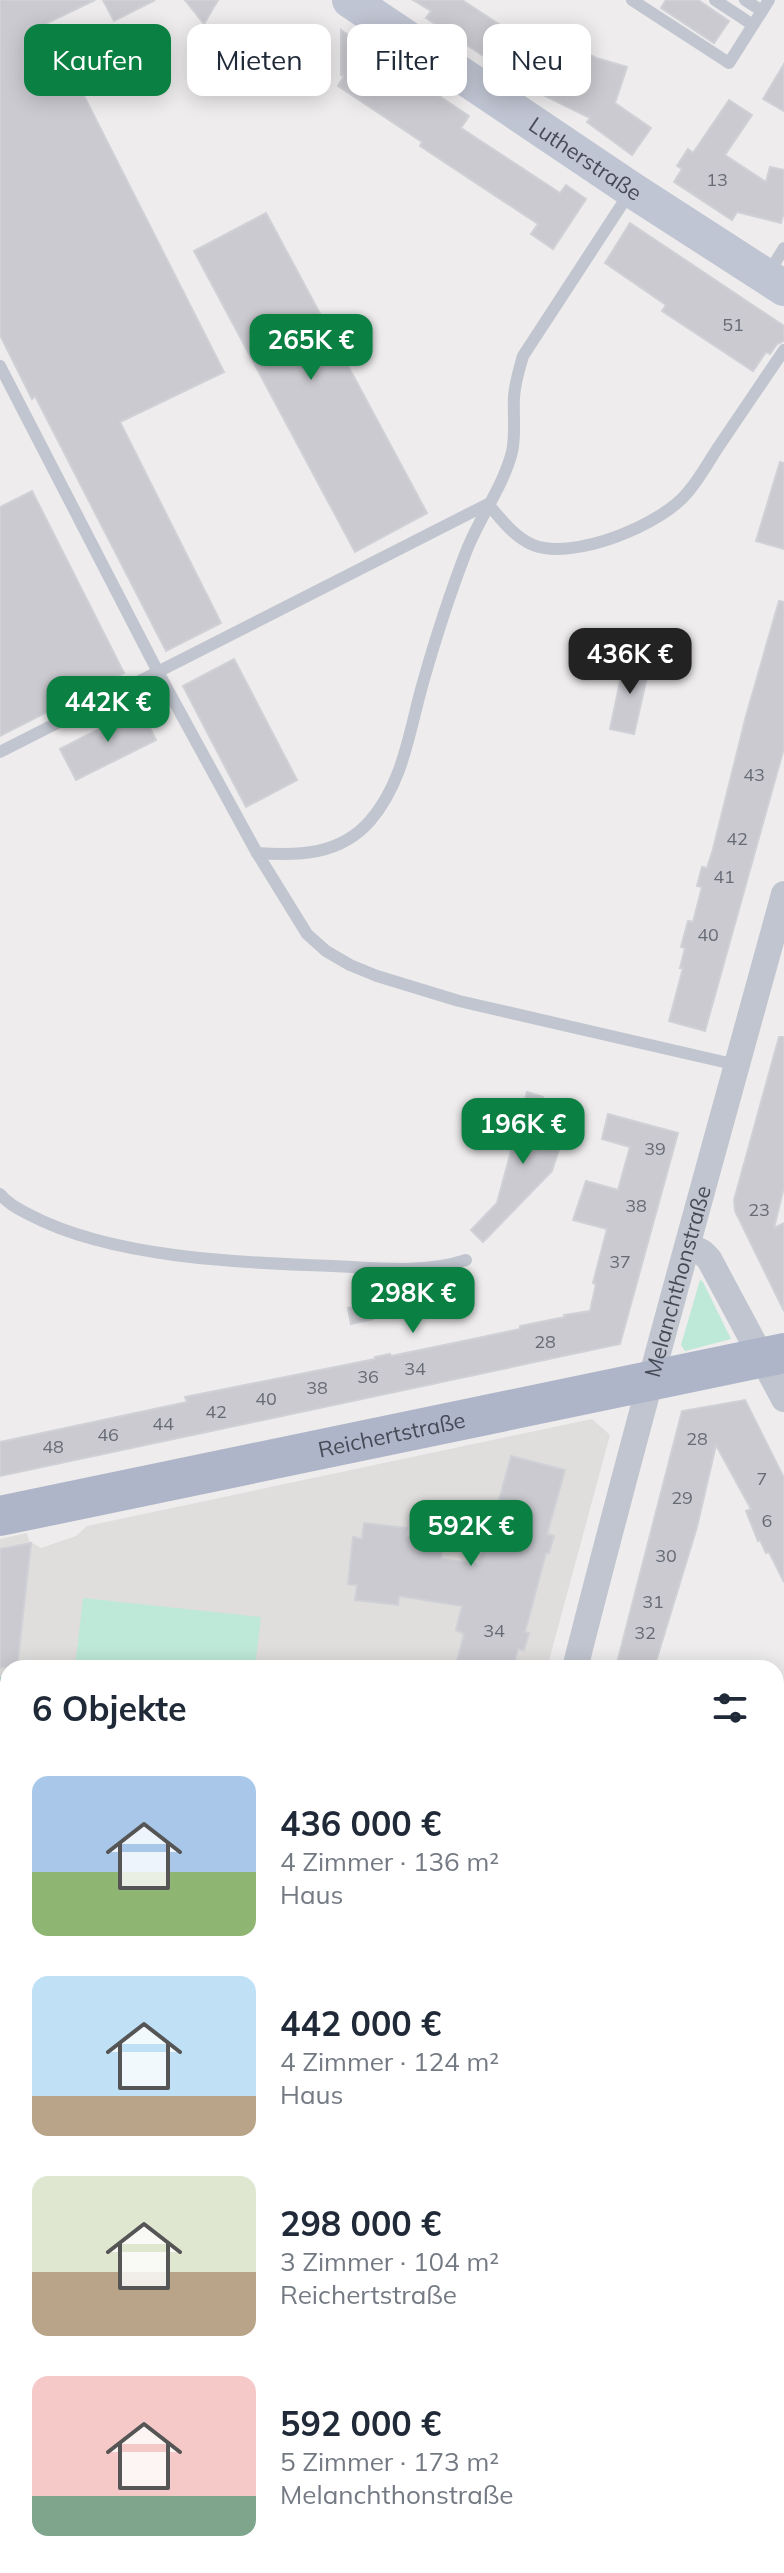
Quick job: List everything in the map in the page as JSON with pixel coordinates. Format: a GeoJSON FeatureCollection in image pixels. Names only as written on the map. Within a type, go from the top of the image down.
{"type":"FeatureCollection","features":[{"type":"Feature","properties":{"kind":"main road","name":"Reichertstraße"},"geometry":{"type":"LineString","coordinates":[[0,1516],[774,1355]]}},
{"type":"Feature","properties":{"kind":"street","name":"Lutherstraße"},"geometry":{"type":"LineString","coordinates":[[350,0],[632,190],[778,271]]}},
{"type":"Feature","properties":{"kind":"street","name":"Melanchthonstraße"},"geometry":{"type":"LineString","coordinates":[[577,1660],[650,1380],[783,904]]}},
{"type":"Feature","properties":{"kind":"street"},"geometry":{"type":"LineString","coordinates":[[689,1246],[709,1259],[774,1355],[784,1399]]}},
{"type":"Feature","properties":{"kind":"lane"},"geometry":{"type":"LineString","coordinates":[[632,0],[729,63],[766,6],[745,0]]}},
{"type":"Feature","properties":{"kind":"lane"},"geometry":{"type":"LineString","coordinates":[[715,0],[753,25]]}},
{"type":"Feature","properties":{"kind":"lane"},"geometry":{"type":"LineString","coordinates":[[257,853],[293,856],[321,851],[348,840],[369,822],[387,796],[399,773],[407,747],[442,617],[468,547],[512,451],[516,379],[523,356],[632,190]]}},
{"type":"Feature","properties":{"kind":"lane"},"geometry":{"type":"LineString","coordinates":[[488,504],[515,534],[530,544],[544,548],[568,550],[595,543],[654,518],[687,494],[784,350]]}},
{"type":"Feature","properties":{"kind":"lane"},"geometry":{"type":"LineString","coordinates":[[0,366],[158,672],[257,853],[307,934],[326,951],[350,965],[459,1001],[738,1065]]}},
{"type":"Feature","properties":{"kind":"lane"},"geometry":{"type":"LineString","coordinates":[[0,752],[488,504]]}},
{"type":"Feature","properties":{"kind":"lane"},"geometry":{"type":"LineString","coordinates":[[0,1194],[6,1202],[44,1222],[137,1249],[242,1263],[414,1269],[446,1267],[466,1260]]}},
{"type":"Feature","properties":{"kind":"shaded area"},"geometry":{"type":"Polygon","coordinates":[[[592,1419],[610,1435],[549,1660],[0,1660],[0,1539],[27,1533],[29,1541],[41,1548],[76,1536],[87,1526],[592,1419]]]}},
{"type":"Feature","properties":{"kind":"green space"},"geometry":{"type":"Polygon","coordinates":[[[700,1280],[731,1339],[685,1351],[681,1345],[700,1280]]]}},
{"type":"Feature","properties":{"kind":"green space"},"geometry":{"type":"Polygon","coordinates":[[[83,1598],[261,1617],[256,1660],[76,1660],[83,1598]]]}},
{"type":"Feature","properties":{"kind":"building"},"geometry":{"type":"Polygon","coordinates":[[[0,0],[95,0],[48,24],[24,24],[24,96],[84,96],[224,372],[120,422],[221,623],[166,651],[35,396],[32,399],[0,335],[0,0]]]}},
{"type":"Feature","properties":{"kind":"building"},"geometry":{"type":"Polygon","coordinates":[[[103,0],[155,0],[114,21],[103,0]]]}},
{"type":"Feature","properties":{"kind":"building"},"geometry":{"type":"Polygon","coordinates":[[[185,0],[218,0],[204,24],[185,0]]]}},
{"type":"Feature","properties":{"kind":"building"},"geometry":{"type":"Polygon","coordinates":[[[413,0],[462,0],[499,24],[483,24],[483,56],[467,45],[467,24],[435,24],[426,18],[431,11],[413,0]]]}},
{"type":"Feature","properties":{"kind":"building"},"geometry":{"type":"Polygon","coordinates":[[[666,0],[698,0],[729,21],[714,43],[661,8],[666,0]]]}},
{"type":"Feature","properties":{"kind":"building"},"geometry":{"type":"Polygon","coordinates":[[[341,30],[347,34],[347,92],[338,86],[344,76],[341,75],[341,30]]]}},
{"type":"Feature","properties":{"kind":"building"},"geometry":{"type":"Polygon","coordinates":[[[591,56],[627,67],[615,103],[651,128],[632,155],[587,122],[590,118],[545,96],[591,96],[591,56]]]}},
{"type":"Feature","properties":{"kind":"building"},"geometry":{"type":"Polygon","coordinates":[[[784,64],[784,111],[763,99],[784,64]]]}},
{"type":"Feature","properties":{"kind":"building"},"geometry":{"type":"Polygon","coordinates":[[[353,96],[439,96],[469,116],[461,128],[560,193],[566,185],[586,199],[553,249],[531,234],[538,224],[420,146],[422,142],[353,96]]]}},
{"type":"Feature","properties":{"kind":"building"},"geometry":{"type":"Polygon","coordinates":[[[729,100],[752,115],[725,155],[766,182],[770,167],[784,170],[781,223],[737,212],[732,220],[674,182],[682,169],[677,166],[688,149],[693,153],[729,100]]]}},
{"type":"Feature","properties":{"kind":"building"},"geometry":{"type":"Polygon","coordinates":[[[266,213],[427,513],[355,552],[194,251],[266,213]]]}},
{"type":"Feature","properties":{"kind":"building"},"geometry":{"type":"Polygon","coordinates":[[[630,223],[784,326],[784,341],[777,344],[770,354],[766,352],[753,371],[662,311],[666,305],[605,263],[630,223]]]}},
{"type":"Feature","properties":{"kind":"building"},"geometry":{"type":"Polygon","coordinates":[[[780,462],[784,463],[784,549],[756,541],[780,462]]]}},
{"type":"Feature","properties":{"kind":"building"},"geometry":{"type":"Polygon","coordinates":[[[32,491],[124,673],[0,736],[0,507],[32,491]]]}},
{"type":"Feature","properties":{"kind":"building"},"geometry":{"type":"Polygon","coordinates":[[[779,601],[784,602],[784,748],[705,1031],[669,1021],[683,968],[680,968],[685,948],[681,947],[688,921],[693,922],[702,887],[697,886],[702,867],[707,868],[713,849],[779,601]]]}},
{"type":"Feature","properties":{"kind":"building"},"geometry":{"type":"Polygon","coordinates":[[[625,658],[650,664],[634,734],[610,729],[625,658]]]}},
{"type":"Feature","properties":{"kind":"building"},"geometry":{"type":"Polygon","coordinates":[[[234,659],[297,780],[246,807],[183,686],[234,659]]]}},
{"type":"Feature","properties":{"kind":"building"},"geometry":{"type":"Polygon","coordinates":[[[140,708],[156,740],[76,780],[60,749],[140,708]]]}},
{"type":"Feature","properties":{"kind":"building"},"geometry":{"type":"Polygon","coordinates":[[[779,1037],[784,1037],[784,1187],[774,1228],[784,1223],[784,1311],[735,1211],[734,1200],[779,1037]]]}},
{"type":"Feature","properties":{"kind":"building"},"geometry":{"type":"Polygon","coordinates":[[[527,1092],[543,1097],[536,1125],[564,1134],[552,1171],[483,1242],[471,1230],[497,1203],[527,1092]]]}},
{"type":"Feature","properties":{"kind":"building"},"geometry":{"type":"Polygon","coordinates":[[[608,1114],[678,1133],[620,1344],[0,1476],[0,1442],[187,1402],[185,1397],[478,1338],[590,1311],[596,1284],[593,1283],[607,1229],[573,1220],[586,1181],[618,1190],[630,1147],[602,1139],[608,1114]]]}},
{"type":"Feature","properties":{"kind":"building"},"geometry":{"type":"Polygon","coordinates":[[[369,1303],[373,1319],[351,1324],[348,1308],[369,1303]]]}},
{"type":"Feature","properties":{"kind":"building"},"geometry":{"type":"Polygon","coordinates":[[[745,1400],[784,1478],[784,1582],[769,1552],[766,1553],[758,1541],[746,1511],[751,1509],[716,1445],[697,1527],[656,1660],[618,1660],[682,1411],[745,1400]]]}},
{"type":"Feature","properties":{"kind":"building"},"geometry":{"type":"Polygon","coordinates":[[[511,1456],[565,1470],[547,1534],[554,1536],[549,1553],[546,1553],[525,1632],[529,1633],[524,1650],[518,1649],[515,1660],[457,1660],[464,1634],[456,1630],[462,1606],[399,1596],[398,1605],[355,1600],[357,1585],[348,1584],[353,1537],[362,1539],[364,1523],[407,1528],[406,1536],[443,1540],[441,1559],[479,1564],[487,1535],[482,1533],[486,1517],[494,1519],[511,1456]]]}},
{"type":"Feature","properties":{"kind":"building"},"geometry":{"type":"Polygon","coordinates":[[[31,1543],[18,1660],[0,1660],[0,1549],[31,1543]]]}}]}
